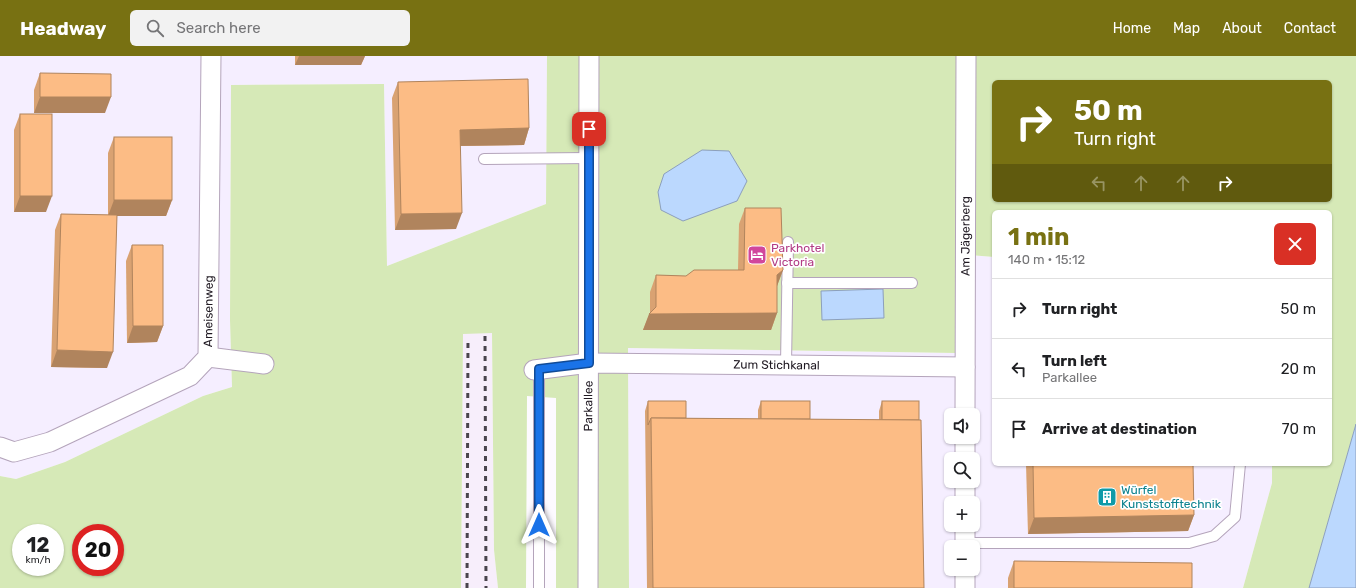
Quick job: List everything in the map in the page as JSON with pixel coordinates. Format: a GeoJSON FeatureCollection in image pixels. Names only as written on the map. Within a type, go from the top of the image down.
{"type":"FeatureCollection","features":[{"type":"Feature","properties":{"kind":"street","name":"Ameisenweg"},"geometry":{"type":"LineString","coordinates":[[0,447],[14,452],[50,442],[190,376],[208,357],[211,56]]}},
{"type":"Feature","properties":{"kind":"street","name":"Parkallee"},"geometry":{"type":"LineString","coordinates":[[588,588],[589,56]]}},
{"type":"Feature","properties":{"kind":"street","name":"Am Jägerberg"},"geometry":{"type":"LineString","coordinates":[[965,408],[966,56]]}},
{"type":"Feature","properties":{"kind":"street"},"geometry":{"type":"LineString","coordinates":[[208,357],[264,364]]}},
{"type":"Feature","properties":{"kind":"street","name":"Zum Stichkanal"},"geometry":{"type":"LineString","coordinates":[[536,369],[589,363],[965,367]]}},
{"type":"Feature","properties":{"kind":"street"},"geometry":{"type":"LineString","coordinates":[[965,576],[965,588]]}},
{"type":"Feature","properties":{"kind":"lane"},"geometry":{"type":"LineString","coordinates":[[484,159],[589,158]]}},
{"type":"Feature","properties":{"kind":"lane"},"geometry":{"type":"LineString","coordinates":[[786,365],[788,242]]}},
{"type":"Feature","properties":{"kind":"lane"},"geometry":{"type":"LineString","coordinates":[[787,283],[912,283]]}},
{"type":"Feature","properties":{"kind":"lane"},"geometry":{"type":"LineString","coordinates":[[536,369],[539,588]]}},
{"type":"Feature","properties":{"kind":"lane"},"geometry":{"type":"LineString","coordinates":[[965,538],[1189,543],[1214,536],[1235,517],[1240,466]]}},
{"type":"Feature","properties":{"kind":"shaded area"},"geometry":{"type":"Polygon","coordinates":[[[0,56],[547,56],[546,204],[387,266],[384,84],[231,85],[230,320],[232,387],[203,396],[65,462],[16,479],[0,476],[0,56]]]}},
{"type":"Feature","properties":{"kind":"shaded area"},"geometry":{"type":"Polygon","coordinates":[[[956,254],[992,257],[992,466],[1272,466],[1272,483],[1243,588],[629,588],[628,348],[956,353],[956,254]]]}},
{"type":"Feature","properties":{"kind":"shaded area"},"geometry":{"type":"Polygon","coordinates":[[[463,333],[492,333],[494,550],[498,588],[461,588],[463,333]]]}},
{"type":"Feature","properties":{"kind":"green space"},"geometry":{"type":"Polygon","coordinates":[[[547,56],[1356,56],[1356,424],[1309,588],[1243,588],[1272,483],[1272,466],[1332,466],[1332,210],[992,210],[992,257],[957,254],[956,353],[628,348],[629,588],[556,588],[556,398],[527,396],[526,588],[498,588],[494,550],[492,333],[463,334],[461,588],[0,588],[0,476],[16,479],[65,462],[203,396],[232,387],[230,320],[231,85],[384,84],[387,266],[546,204],[547,56]]]}},
{"type":"Feature","properties":{"kind":"water"},"geometry":{"type":"Polygon","coordinates":[[[702,150],[729,151],[747,181],[737,201],[683,221],[661,210],[658,192],[664,174],[702,150]]]}},
{"type":"Feature","properties":{"kind":"water"},"geometry":{"type":"Polygon","coordinates":[[[883,289],[884,318],[822,320],[821,291],[883,289]]]}},
{"type":"Feature","properties":{"kind":"water"},"geometry":{"type":"Polygon","coordinates":[[[1356,424],[1356,588],[1309,588],[1356,424]]]}},
{"type":"Feature","properties":{"kind":"building"},"geometry":{"type":"Polygon","coordinates":[[[40,73],[111,74],[111,97],[40,97],[40,73]]]}},
{"type":"Feature","properties":{"kind":"building"},"geometry":{"type":"Polygon","coordinates":[[[528,79],[529,128],[460,130],[462,213],[401,214],[398,82],[528,79]]]}},
{"type":"Feature","properties":{"kind":"building"},"geometry":{"type":"Polygon","coordinates":[[[20,114],[52,114],[52,196],[20,196],[20,114]]]}},
{"type":"Feature","properties":{"kind":"building"},"geometry":{"type":"Polygon","coordinates":[[[114,137],[172,137],[172,200],[114,200],[114,137]]]}},
{"type":"Feature","properties":{"kind":"building","name":"Parkhotel Victoria"},"geometry":{"type":"Polygon","coordinates":[[[745,208],[781,208],[783,270],[777,275],[777,313],[649,314],[656,307],[656,275],[686,276],[694,270],[744,270],[745,208]]]}},
{"type":"Feature","properties":{"kind":"building"},"geometry":{"type":"Polygon","coordinates":[[[61,214],[117,215],[113,352],[57,350],[61,214]]]}},
{"type":"Feature","properties":{"kind":"building"},"geometry":{"type":"Polygon","coordinates":[[[132,245],[163,245],[163,326],[133,326],[132,245]]]}},
{"type":"Feature","properties":{"kind":"building"},"geometry":{"type":"Polygon","coordinates":[[[648,401],[686,401],[686,418],[651,418],[648,425],[648,401]]]}},
{"type":"Feature","properties":{"kind":"building"},"geometry":{"type":"Polygon","coordinates":[[[761,401],[810,401],[810,419],[761,419],[761,401]]]}},
{"type":"Feature","properties":{"kind":"building"},"geometry":{"type":"Polygon","coordinates":[[[882,401],[919,401],[919,420],[882,420],[882,401]]]}},
{"type":"Feature","properties":{"kind":"building"},"geometry":{"type":"Polygon","coordinates":[[[651,418],[921,420],[924,588],[653,588],[651,418]]]}},
{"type":"Feature","properties":{"kind":"building","name":"Würfel Kunststofftechnik"},"geometry":{"type":"Polygon","coordinates":[[[1033,466],[1193,466],[1194,515],[1034,518],[1033,466]]]}},
{"type":"Feature","properties":{"kind":"building"},"geometry":{"type":"Polygon","coordinates":[[[1014,561],[1192,563],[1192,588],[1014,588],[1014,561]]]}},
{"type":"Feature","properties":{"kind":"railway"},"geometry":{"type":"LineString","coordinates":[[485,336],[486,588]]}},
{"type":"Feature","properties":{"kind":"railway"},"geometry":{"type":"LineString","coordinates":[[467,588],[468,338]]}},
{"type":"Feature","properties":{"kind":"place","name":"Parkhotel Victoria"},"geometry":{"type":"Point","coordinates":[757,255]}},
{"type":"Feature","properties":{"kind":"place","name":"Würfel Kunststofftechnik"},"geometry":{"type":"Point","coordinates":[1107,497]}},
{"type":"Feature","properties":{"kind":"route"},"geometry":{"type":"LineString","coordinates":[[539,525],[539,369],[589,363],[589,129]]}}]}
